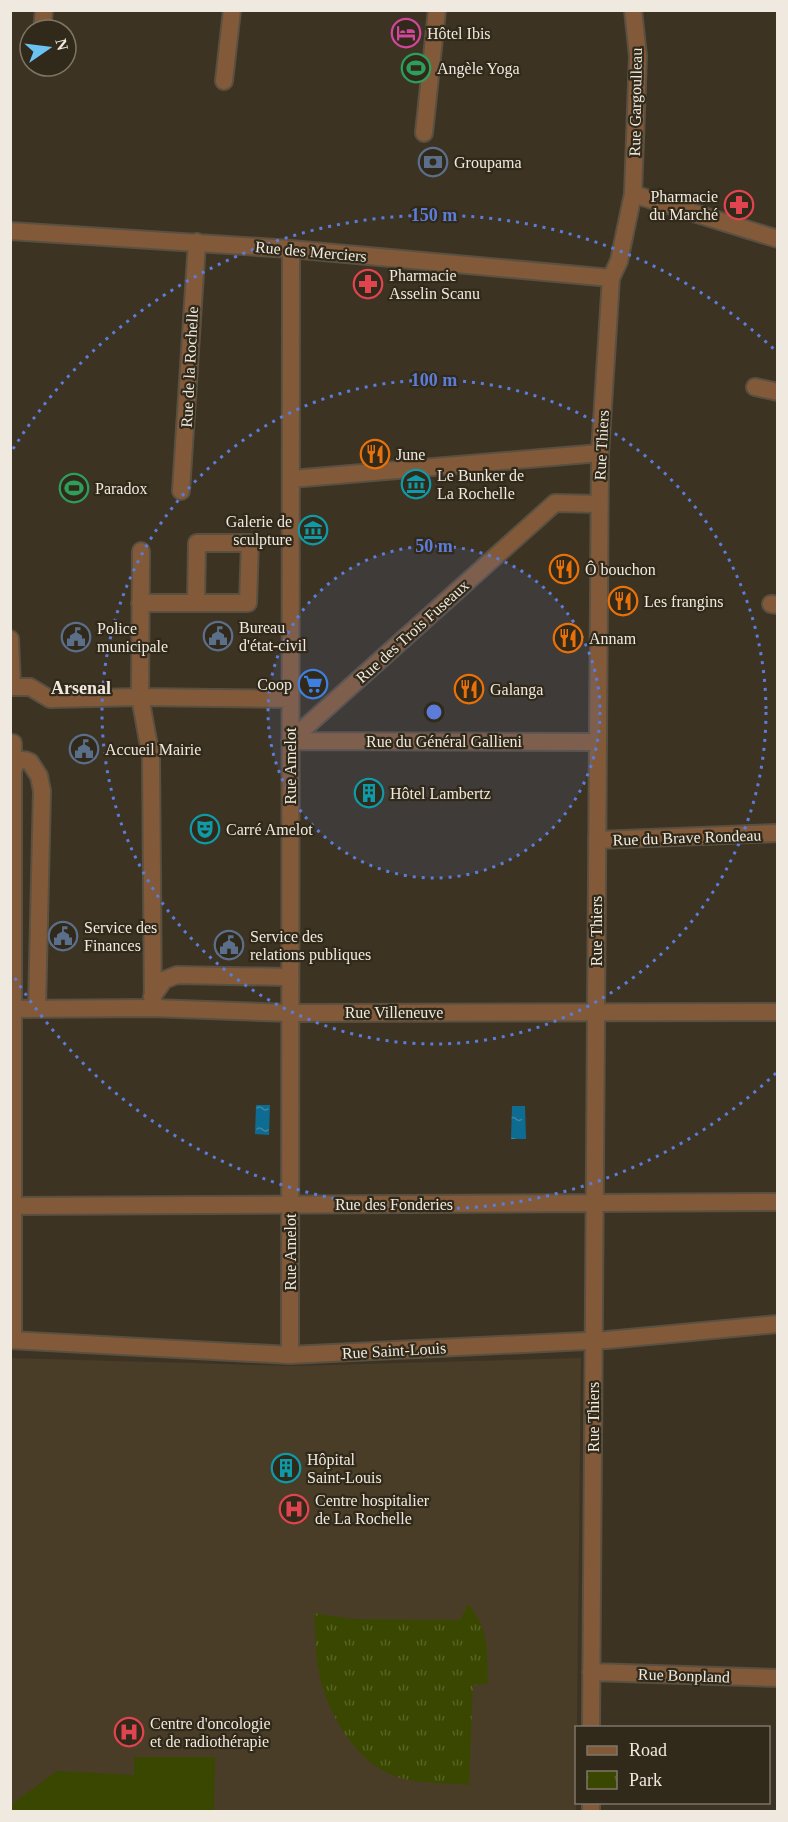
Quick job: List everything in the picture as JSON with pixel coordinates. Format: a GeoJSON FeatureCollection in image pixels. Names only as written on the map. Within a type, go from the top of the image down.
{"type":"FeatureCollection","features":[{"type":"Feature","properties":{"kind":"street"},"geometry":{"type":"LineString","coordinates":[[224,81],[232,10]]}},
{"type":"Feature","properties":{"kind":"street"},"geometry":{"type":"LineString","coordinates":[[424,133],[437,10]]}},
{"type":"Feature","properties":{"kind":"street","name":"Rue Gargoulleau"},"geometry":{"type":"LineString","coordinates":[[633,10],[638,56],[633,194]]}},
{"type":"Feature","properties":{"kind":"street"},"geometry":{"type":"LineString","coordinates":[[633,194],[771,237]]}},
{"type":"Feature","properties":{"kind":"street","name":"Rue Thiers"},"geometry":{"type":"LineString","coordinates":[[591,1726],[600,453],[611,278],[619,261],[633,194]]}},
{"type":"Feature","properties":{"kind":"street","name":"Rue des Merciers"},"geometry":{"type":"LineString","coordinates":[[10,231],[291,249],[611,278]]}},
{"type":"Feature","properties":{"kind":"street","name":"Rue de la Rochelle"},"geometry":{"type":"LineString","coordinates":[[181,491],[197,242]]}},
{"type":"Feature","properties":{"kind":"street","name":"Rue Amelot"},"geometry":{"type":"LineString","coordinates":[[290,1355],[291,249]]}},
{"type":"Feature","properties":{"kind":"street"},"geometry":{"type":"LineString","coordinates":[[755,387],[777,392]]}},
{"type":"Feature","properties":{"kind":"street"},"geometry":{"type":"LineString","coordinates":[[291,479],[600,453]]}},
{"type":"Feature","properties":{"kind":"street","name":"Rue des Trois Fuseaux"},"geometry":{"type":"LineString","coordinates":[[290,741],[555,503],[599,504]]}},
{"type":"Feature","properties":{"kind":"street"},"geometry":{"type":"LineString","coordinates":[[140,603],[196,603],[248,603],[250,543],[197,543],[196,603]]}},
{"type":"Feature","properties":{"kind":"street"},"geometry":{"type":"LineString","coordinates":[[141,551],[140,697],[151,758],[152,1003]]}},
{"type":"Feature","properties":{"kind":"street"},"geometry":{"type":"LineString","coordinates":[[10,639],[11,687],[30,687],[50,699],[140,697],[290,699]]}},
{"type":"Feature","properties":{"kind":"street","name":"Rue du Général Gallieni"},"geometry":{"type":"LineString","coordinates":[[290,741],[597,742]]}},
{"type":"Feature","properties":{"kind":"street"},"geometry":{"type":"LineString","coordinates":[[10,743],[13,743],[14,768],[12,1340]]}},
{"type":"Feature","properties":{"kind":"street"},"geometry":{"type":"LineString","coordinates":[[14,768],[17,761],[30,762],[39,776],[42,790],[37,1008]]}},
{"type":"Feature","properties":{"kind":"street","name":"Rue du Brave Rondeau"},"geometry":{"type":"LineString","coordinates":[[597,840],[777,833]]}},
{"type":"Feature","properties":{"kind":"street"},"geometry":{"type":"LineString","coordinates":[[152,1003],[164,980],[177,975],[290,977]]}},
{"type":"Feature","properties":{"kind":"street","name":"Rue Villeneuve"},"geometry":{"type":"LineString","coordinates":[[12,1009],[152,1003],[290,1013],[777,1012]]}},
{"type":"Feature","properties":{"kind":"street","name":"Rue des Fonderies"},"geometry":{"type":"LineString","coordinates":[[12,1206],[777,1202]]}},
{"type":"Feature","properties":{"kind":"street","name":"Rue Saint-Louis"},"geometry":{"type":"LineString","coordinates":[[12,1340],[290,1355],[593,1341],[777,1324]]}},
{"type":"Feature","properties":{"kind":"street","name":"Rue Bonpland"},"geometry":{"type":"LineString","coordinates":[[591,1672],[777,1678]]}},
{"type":"Feature","properties":{"kind":"shaded area","name":"Centre hospitalier de La Rochelle"},"geometry":{"type":"Polygon","coordinates":[[[10,1358],[291,1366],[581,1358],[577,1726],[575,1726],[576,1811],[11,1811],[10,1358]]]}},
{"type":"Feature","properties":{"kind":"green space"},"geometry":{"type":"Polygon","coordinates":[[[468,1604],[484,1632],[488,1684],[473,1685],[469,1785],[420,1782],[392,1775],[365,1757],[353,1745],[334,1715],[318,1668],[314,1613],[350,1619],[460,1620],[468,1604]]]}},
{"type":"Feature","properties":{"kind":"green space"},"geometry":{"type":"Polygon","coordinates":[[[134,1757],[215,1757],[214,1811],[13,1811],[13,1803],[57,1771],[134,1775],[134,1757]]]}},
{"type":"Feature","properties":{"kind":"water"},"geometry":{"type":"Polygon","coordinates":[[[256,1105],[270,1105],[269,1135],[255,1134],[256,1105]]]}},
{"type":"Feature","properties":{"kind":"water"},"geometry":{"type":"Polygon","coordinates":[[[512,1106],[525,1106],[526,1139],[511,1139],[512,1106]]]}},
{"type":"Feature","properties":{"kind":"place","name":"Hôtel Ibis"},"geometry":{"type":"Point","coordinates":[406,33]}},
{"type":"Feature","properties":{"kind":"place","name":"Angèle Yoga"},"geometry":{"type":"Point","coordinates":[416,68]}},
{"type":"Feature","properties":{"kind":"place","name":"Groupama"},"geometry":{"type":"Point","coordinates":[433,162]}},
{"type":"Feature","properties":{"kind":"place","name":"Pharmacie du Marché"},"geometry":{"type":"Point","coordinates":[739,205]}},
{"type":"Feature","properties":{"kind":"place","name":"Pharmacie Asselin Scanu"},"geometry":{"type":"Point","coordinates":[368,284]}},
{"type":"Feature","properties":{"kind":"place","name":"June"},"geometry":{"type":"Point","coordinates":[375,454]}},
{"type":"Feature","properties":{"kind":"place","name":"Le Bunker de La Rochelle"},"geometry":{"type":"Point","coordinates":[416,484]}},
{"type":"Feature","properties":{"kind":"place","name":"Paradox"},"geometry":{"type":"Point","coordinates":[74,488]}},
{"type":"Feature","properties":{"kind":"place","name":"Galerie de sculpture"},"geometry":{"type":"Point","coordinates":[313,530]}},
{"type":"Feature","properties":{"kind":"place","name":"Ô bouchon"},"geometry":{"type":"Point","coordinates":[564,569]}},
{"type":"Feature","properties":{"kind":"place","name":"Les frangins"},"geometry":{"type":"Point","coordinates":[623,601]}},
{"type":"Feature","properties":{"kind":"place","name":"Bureau d'état-civil"},"geometry":{"type":"Point","coordinates":[218,636]}},
{"type":"Feature","properties":{"kind":"place","name":"Police municipale"},"geometry":{"type":"Point","coordinates":[76,637]}},
{"type":"Feature","properties":{"kind":"place","name":"Annam"},"geometry":{"type":"Point","coordinates":[568,638]}},
{"type":"Feature","properties":{"kind":"place","name":"Coop"},"geometry":{"type":"Point","coordinates":[313,684]}},
{"type":"Feature","properties":{"kind":"place","name":"Galanga"},"geometry":{"type":"Point","coordinates":[469,689]}},
{"type":"Feature","properties":{"kind":"place","name":"Accueil Mairie"},"geometry":{"type":"Point","coordinates":[84,749]}},
{"type":"Feature","properties":{"kind":"place","name":"Hôtel Lambertz"},"geometry":{"type":"Point","coordinates":[369,793]}},
{"type":"Feature","properties":{"kind":"place","name":"Carré Amelot"},"geometry":{"type":"Point","coordinates":[205,829]}},
{"type":"Feature","properties":{"kind":"place","name":"Service des Finances"},"geometry":{"type":"Point","coordinates":[63,936]}},
{"type":"Feature","properties":{"kind":"place","name":"Service des relations publiques"},"geometry":{"type":"Point","coordinates":[229,945]}},
{"type":"Feature","properties":{"kind":"place","name":"Hôpital Saint-Louis"},"geometry":{"type":"Point","coordinates":[286,1468]}},
{"type":"Feature","properties":{"kind":"place","name":"Centre hospitalier de La Rochelle"},"geometry":{"type":"Point","coordinates":[294,1509]}},
{"type":"Feature","properties":{"kind":"place","name":"Centre d'oncologie et de radiothérapie"},"geometry":{"type":"Point","coordinates":[129,1732]}},
{"type":"Feature","properties":{"kind":"district","name":"Arsenal"},"geometry":{"type":"Point","coordinates":[81,688]}}]}
